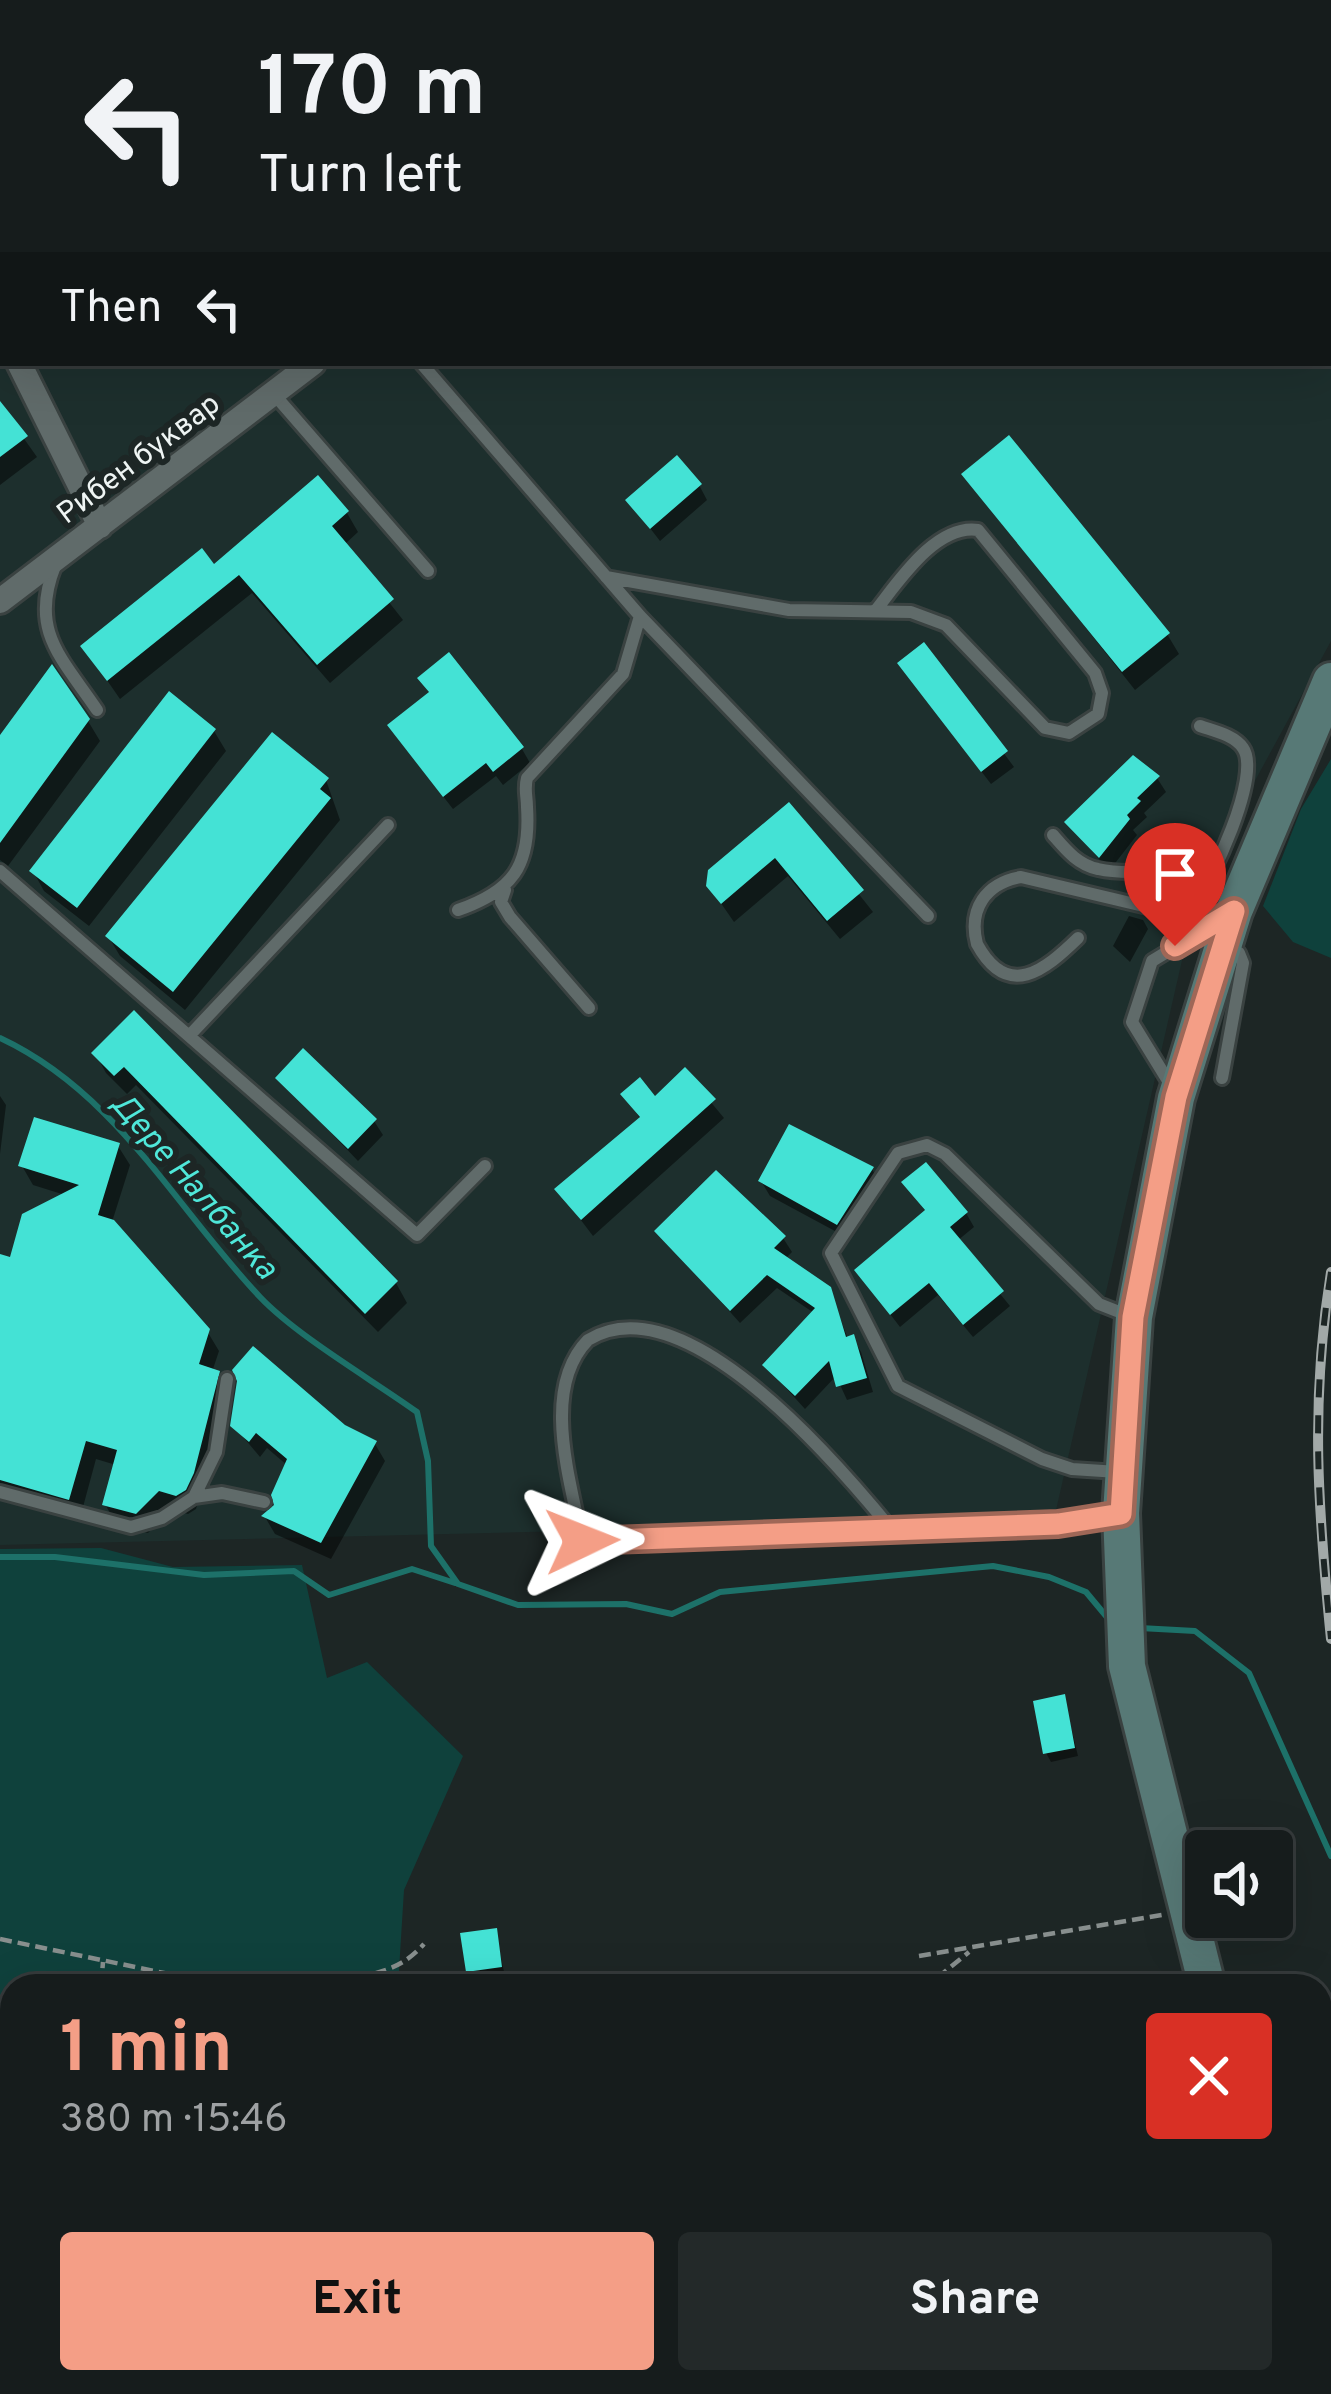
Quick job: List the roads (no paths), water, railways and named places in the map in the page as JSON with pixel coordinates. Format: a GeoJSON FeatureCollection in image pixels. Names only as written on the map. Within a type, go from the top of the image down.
{"type":"FeatureCollection","features":[{"type":"Feature","properties":{"kind":"street"},"geometry":{"type":"LineString","coordinates":[[20,366],[100,526]]}},
{"type":"Feature","properties":{"kind":"street","name":"Рибен буквар"},"geometry":{"type":"LineString","coordinates":[[0,601],[309,366]]}},
{"type":"Feature","properties":{"kind":"street"},"geometry":{"type":"LineString","coordinates":[[1204,1974],[1126,1666],[1121,1514],[1133,1317],[1176,1097],[1202,926],[1234,911],[1331,681]]}},
{"type":"Feature","properties":{"kind":"street"},"geometry":{"type":"LineString","coordinates":[[1292,771],[1331,719]]}},
{"type":"Feature","properties":{"kind":"lane"},"geometry":{"type":"LineString","coordinates":[[424,366],[640,616],[928,916]]}},
{"type":"Feature","properties":{"kind":"lane"},"geometry":{"type":"LineString","coordinates":[[273,393],[428,572]]}},
{"type":"Feature","properties":{"kind":"lane"},"geometry":{"type":"LineString","coordinates":[[606,577],[789,610],[910,612],[946,625],[1045,728],[1069,733],[1098,714],[1102,693],[1095,673],[978,530],[956,533],[916,560],[876,610]]}},
{"type":"Feature","properties":{"kind":"lane"},"geometry":{"type":"LineString","coordinates":[[58,557],[43,612],[48,637],[97,710]]}},
{"type":"Feature","properties":{"kind":"lane"},"geometry":{"type":"LineString","coordinates":[[589,1008],[501,902],[526,842],[527,778],[622,674],[640,616]]}},
{"type":"Feature","properties":{"kind":"lane"},"geometry":{"type":"LineString","coordinates":[[1176,1097],[1132,1022],[1152,961],[1202,926],[1212,874],[1247,781],[1249,762],[1234,739],[1200,726]]}},
{"type":"Feature","properties":{"kind":"lane"},"geometry":{"type":"LineString","coordinates":[[189,1036],[388,825]]}},
{"type":"Feature","properties":{"kind":"lane"},"geometry":{"type":"LineString","coordinates":[[1053,835],[1076,860],[1096,869],[1166,873],[1177,880],[1202,926]]}},
{"type":"Feature","properties":{"kind":"lane"},"geometry":{"type":"LineString","coordinates":[[0,871],[417,1235],[485,1166]]}},
{"type":"Feature","properties":{"kind":"lane"},"geometry":{"type":"LineString","coordinates":[[1078,938],[1045,970],[1005,973],[976,944],[976,909],[995,885],[1021,877],[1202,926],[1239,953],[1244,963],[1222,1078]]}},
{"type":"Feature","properties":{"kind":"lane"},"geometry":{"type":"LineString","coordinates":[[458,910],[505,890]]}},
{"type":"Feature","properties":{"kind":"lane"},"geometry":{"type":"LineString","coordinates":[[1124,1473],[1072,1469],[1042,1459],[898,1386],[831,1253],[898,1153],[927,1145],[945,1154],[1099,1304],[1133,1317]]}},
{"type":"Feature","properties":{"kind":"lane"},"geometry":{"type":"LineString","coordinates":[[582,1541],[566,1450],[565,1379],[588,1340],[632,1327],[695,1347],[770,1399],[843,1471],[892,1530]]}},
{"type":"Feature","properties":{"kind":"lane"},"geometry":{"type":"LineString","coordinates":[[194,1497],[216,1452],[226,1378]]}},
{"type":"Feature","properties":{"kind":"lane"},"geometry":{"type":"LineString","coordinates":[[0,1492],[131,1527],[162,1518],[194,1497],[222,1493],[264,1502]]}},
{"type":"Feature","properties":{"kind":"lane"},"geometry":{"type":"LineString","coordinates":[[564,1541],[1058,1524],[1121,1514]]}},
{"type":"Feature","properties":{"kind":"waterway","name":"Дере Налбанка"},"geometry":{"type":"LineString","coordinates":[[0,1038],[41,1061],[111,1120],[275,1312],[417,1412],[428,1461],[431,1546],[458,1584],[518,1605],[626,1604],[672,1614],[720,1592],[993,1566],[1049,1577],[1086,1592],[1111,1622]]}},
{"type":"Feature","properties":{"kind":"waterway"},"geometry":{"type":"LineString","coordinates":[[0,1557],[55,1557],[204,1575],[294,1571],[329,1595],[412,1569],[455,1583]]}},
{"type":"Feature","properties":{"kind":"waterway","name":"Дере Налбанка"},"geometry":{"type":"LineString","coordinates":[[1140,1628],[1195,1631],[1249,1673],[1331,1856]]}},
{"type":"Feature","properties":{"kind":"railway"},"geometry":{"type":"LineString","coordinates":[[1331,1272],[1318,1411],[1331,1639]]}}]}
